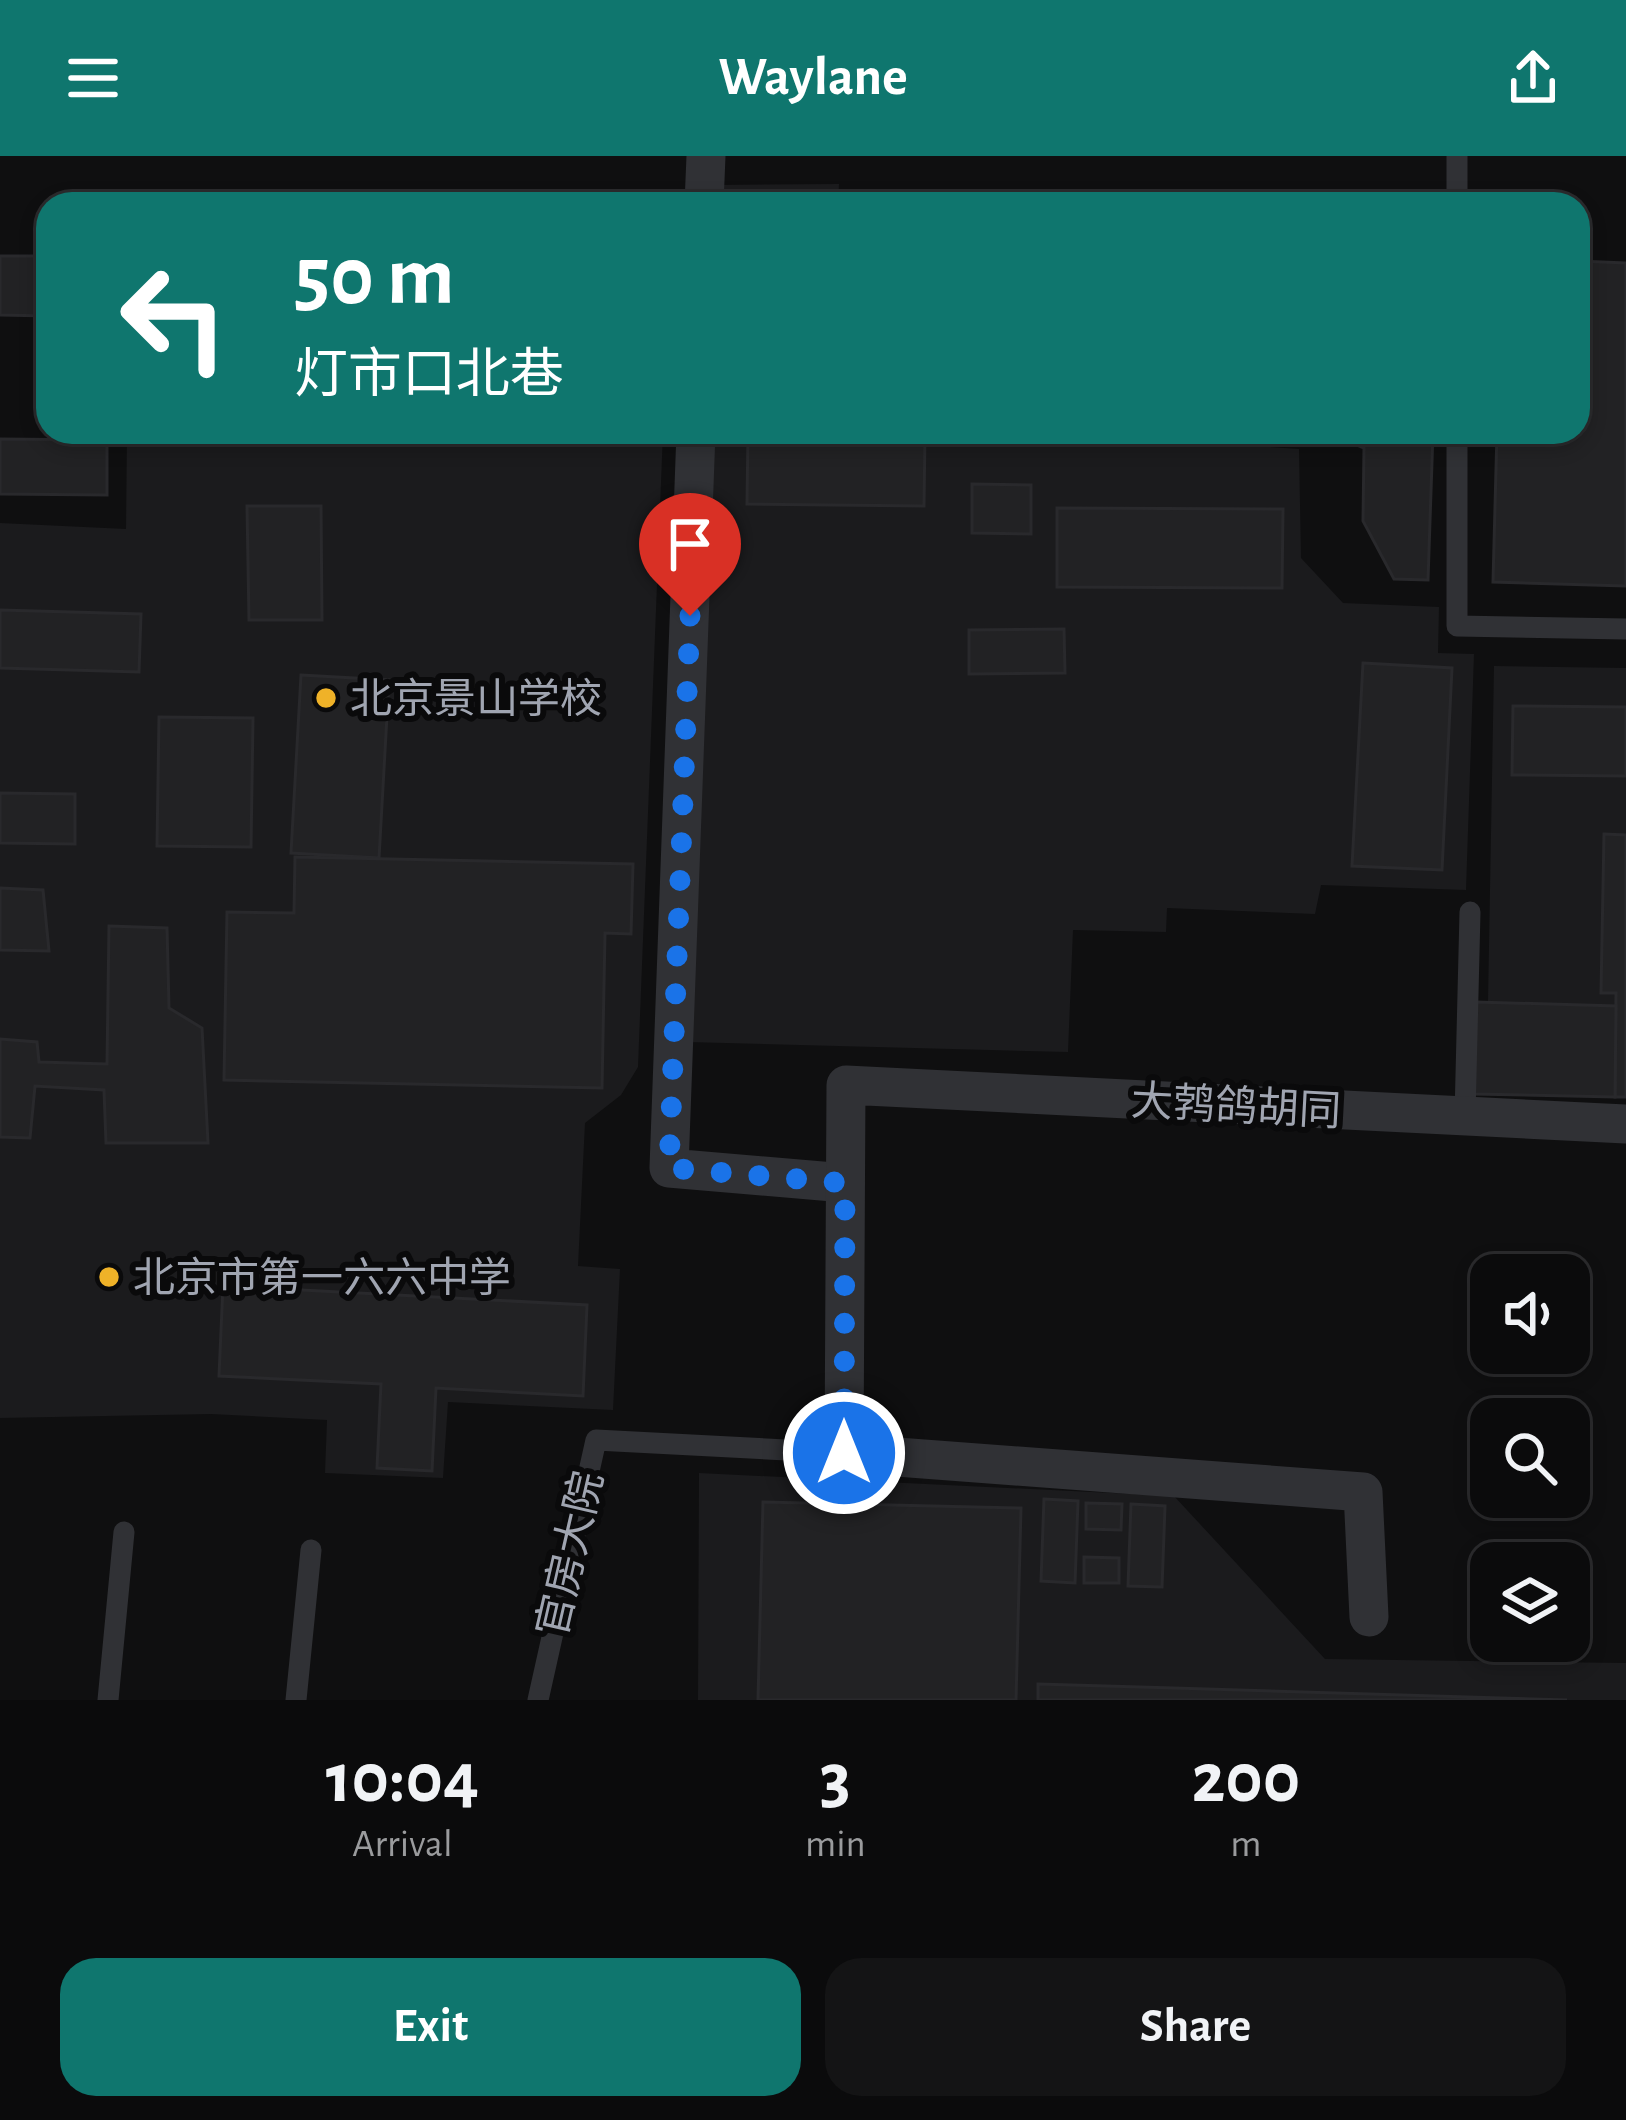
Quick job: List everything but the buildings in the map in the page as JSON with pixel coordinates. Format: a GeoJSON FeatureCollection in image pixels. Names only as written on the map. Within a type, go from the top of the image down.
{"type":"FeatureCollection","features":[{"type":"Feature","properties":{"kind":"street"},"geometry":{"type":"LineString","coordinates":[[704,192],[706,156]]}},
{"type":"Feature","properties":{"kind":"street"},"geometry":{"type":"LineString","coordinates":[[696,444],[669,1168],[845,1183],[844,1453],[1363,1492],[1369,1617]]}},
{"type":"Feature","properties":{"kind":"street","name":"大鹁鸽胡同"},"geometry":{"type":"LineString","coordinates":[[845,1183],[846,1084],[1626,1124]]}},
{"type":"Feature","properties":{"kind":"lane"},"geometry":{"type":"LineString","coordinates":[[1457,156],[1457,192]]}},
{"type":"Feature","properties":{"kind":"lane"},"geometry":{"type":"LineString","coordinates":[[1457,444],[1457,626],[1626,629]]}},
{"type":"Feature","properties":{"kind":"lane"},"geometry":{"type":"LineString","coordinates":[[1465,1116],[1470,912]]}},
{"type":"Feature","properties":{"kind":"lane","name":"官房大院"},"geometry":{"type":"LineString","coordinates":[[538,1700],[596,1440],[844,1453]]}},
{"type":"Feature","properties":{"kind":"lane"},"geometry":{"type":"LineString","coordinates":[[108,1700],[124,1532]]}},
{"type":"Feature","properties":{"kind":"lane"},"geometry":{"type":"LineString","coordinates":[[296,1700],[311,1550]]}},
{"type":"Feature","properties":{"kind":"shaded area"},"geometry":{"type":"Polygon","coordinates":[[[839,184],[839,192],[714,192],[714,185],[839,184]]]}},
{"type":"Feature","properties":{"kind":"shaded area","name":"北京景山学校"},"geometry":{"type":"Polygon","coordinates":[[[127,444],[663,444],[638,1067],[621,1095],[585,1123],[578,1266],[620,1269],[613,1410],[448,1402],[443,1478],[325,1473],[327,1420],[211,1414],[0,1418],[0,523],[126,529],[127,444]]]}},
{"type":"Feature","properties":{"kind":"shaded area"},"geometry":{"type":"Polygon","coordinates":[[[706,444],[1230,444],[1299,449],[1301,558],[1343,603],[1439,607],[1438,653],[1474,654],[1466,890],[1321,885],[1315,914],[1167,908],[1166,932],[1073,930],[1068,1052],[687,1042],[706,444]]]}},
{"type":"Feature","properties":{"kind":"shaded area"},"geometry":{"type":"Polygon","coordinates":[[[1494,666],[1626,668],[1626,1097],[1474,1094],[1476,1002],[1488,1001],[1494,666]]]}},
{"type":"Feature","properties":{"kind":"shaded area"},"geometry":{"type":"Polygon","coordinates":[[[699,1473],[1174,1496],[1325,1659],[1626,1663],[1626,1700],[698,1700],[699,1473]]]}},
{"type":"Feature","properties":{"kind":"place","name":"北京景山学校"},"geometry":{"type":"Point","coordinates":[326,698]}},
{"type":"Feature","properties":{"kind":"place","name":"北京市第一六六中学"},"geometry":{"type":"Point","coordinates":[109,1277]}},
{"type":"Feature","properties":{"kind":"route"},"geometry":{"type":"LineString","coordinates":[[690,616],[669,1168],[845,1183],[844,1453]]}}]}
